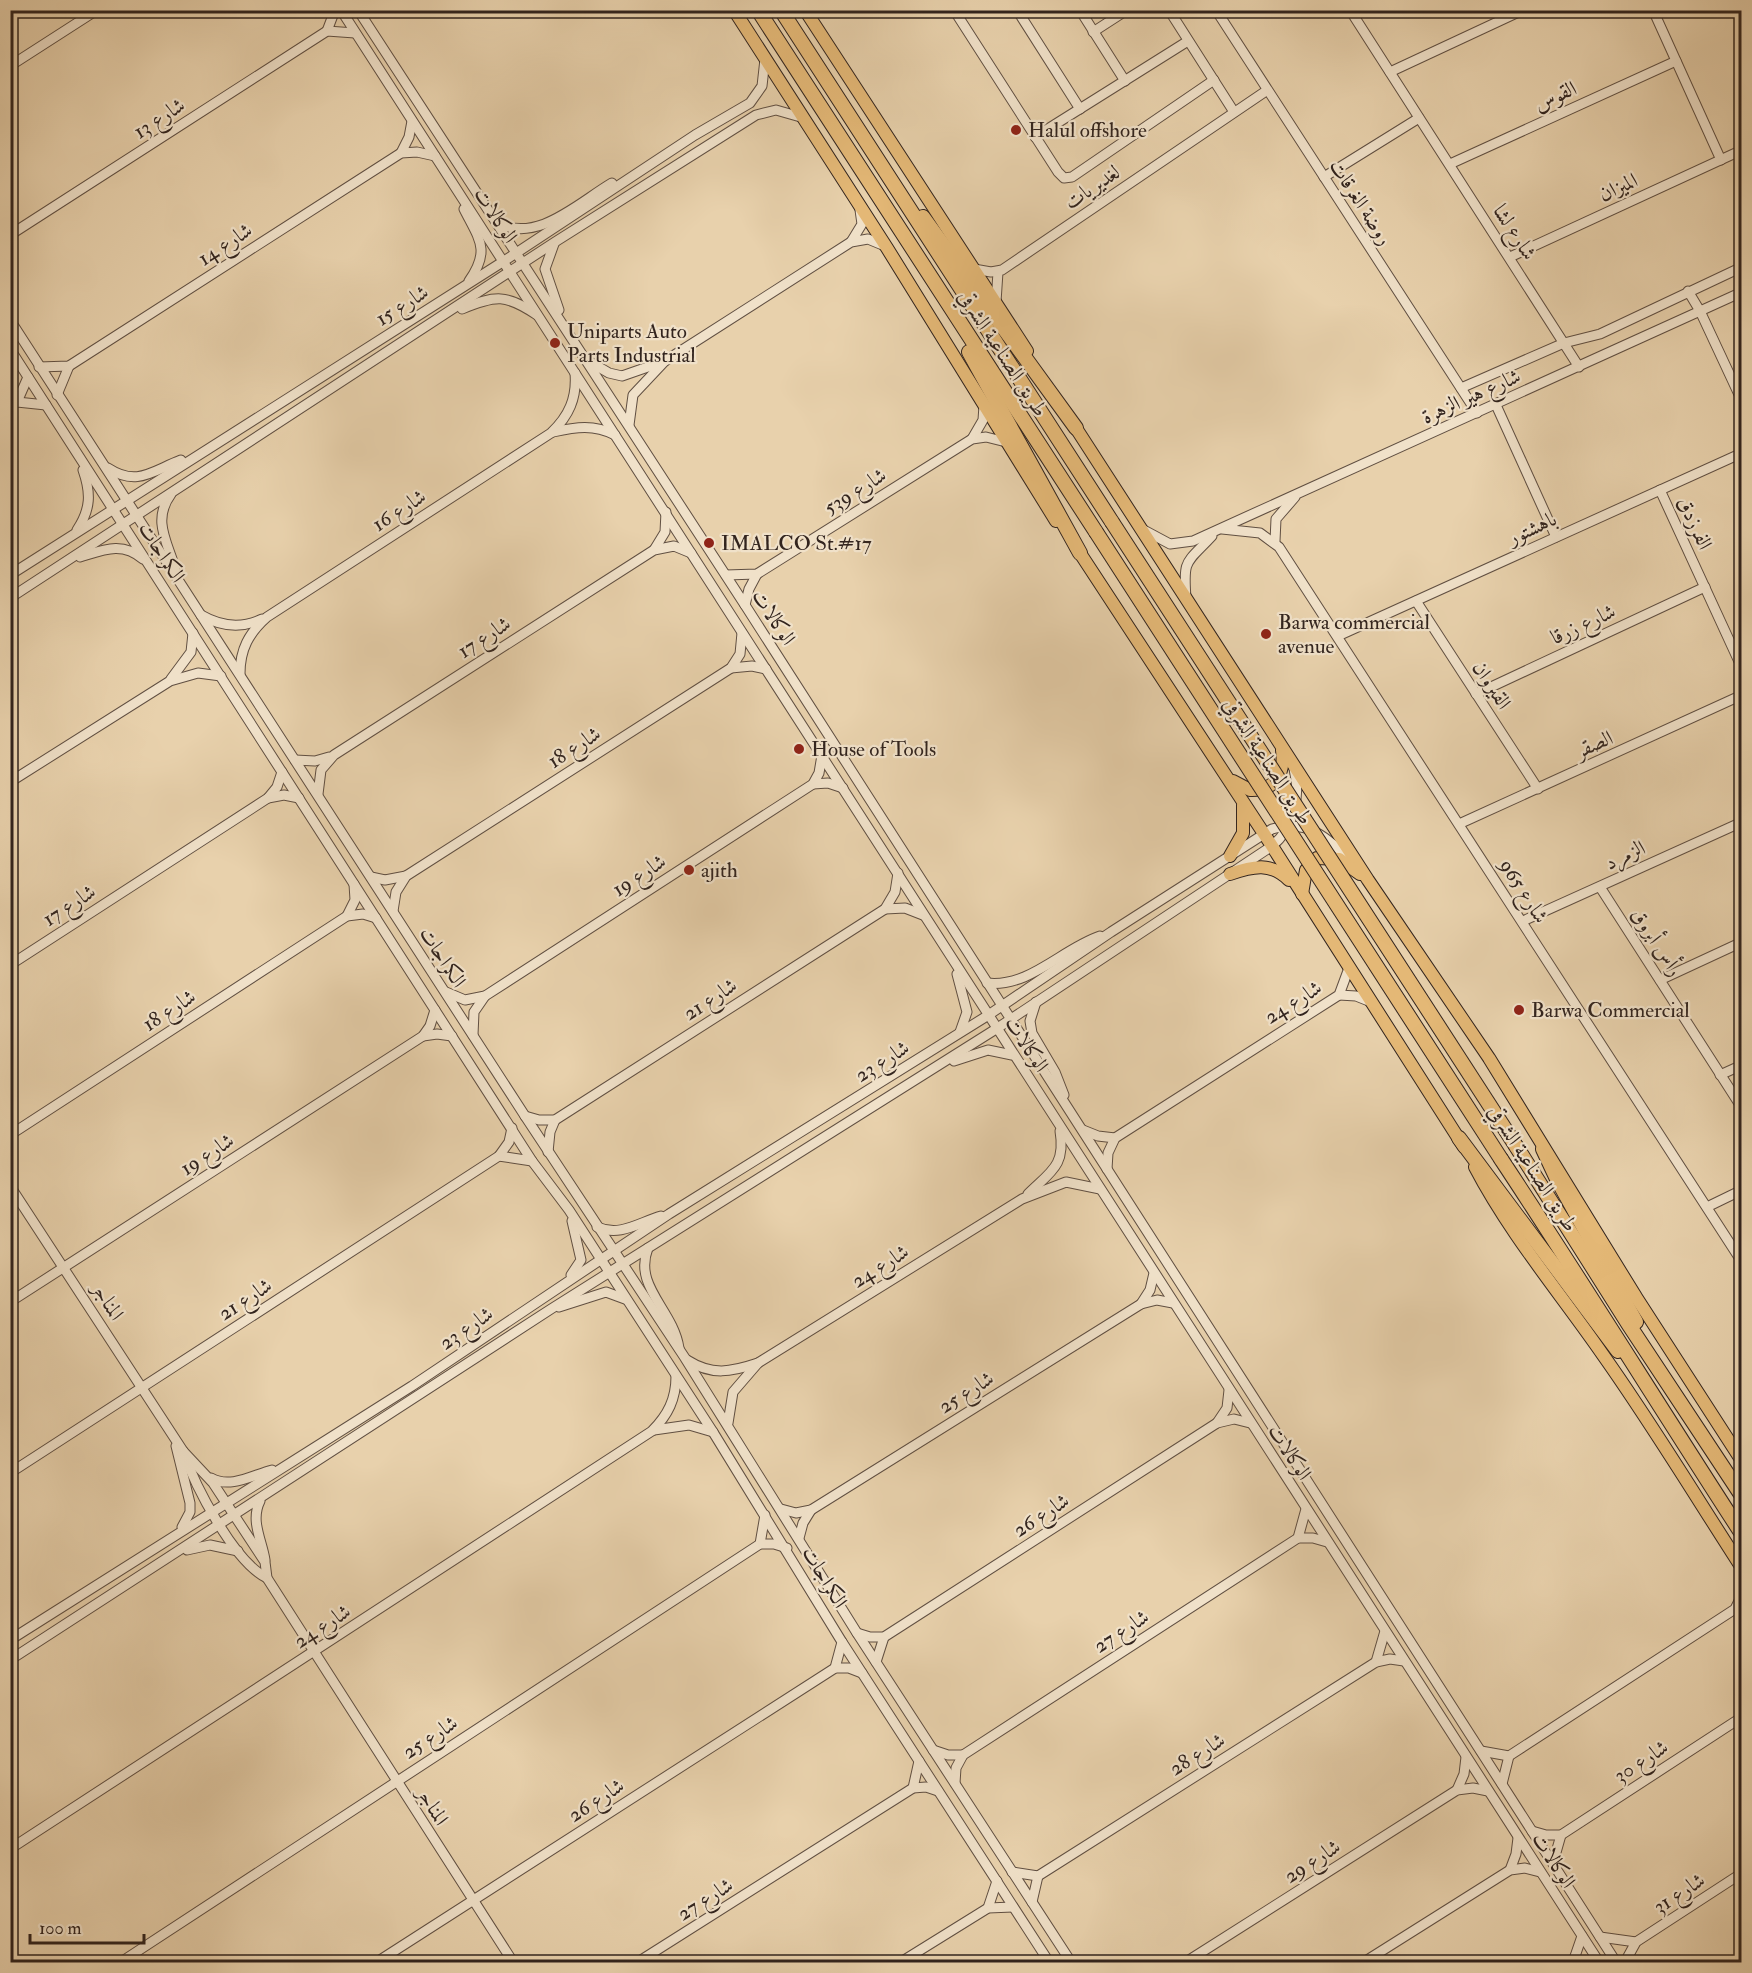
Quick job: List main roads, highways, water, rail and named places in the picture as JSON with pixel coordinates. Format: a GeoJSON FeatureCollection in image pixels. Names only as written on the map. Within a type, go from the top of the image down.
{"type":"FeatureCollection","features":[{"type":"Feature","properties":{"kind":"highway","name":"طريق الصناعية الشرقي"},"geometry":{"type":"LineString","coordinates":[[758,10],[948,307],[1615,1333],[1639,1375],[1742,1534]]}},
{"type":"Feature","properties":{"kind":"highway","name":"طريق الصناعية الشرقي"},"geometry":{"type":"LineString","coordinates":[[782,10],[1742,1496]]}},
{"type":"Feature","properties":{"kind":"highway"},"geometry":{"type":"LineString","coordinates":[[792,10],[834,91]]}},
{"type":"Feature","properties":{"kind":"highway"},"geometry":{"type":"LineString","coordinates":[[892,182],[948,248],[1076,428]]}},
{"type":"Feature","properties":{"kind":"highway"},"geometry":{"type":"LineString","coordinates":[[948,307],[985,384],[1080,554]]}},
{"type":"Feature","properties":{"kind":"highway"},"geometry":{"type":"LineString","coordinates":[[1459,1138],[1588,1314],[1639,1375]]}},
{"type":"Feature","properties":{"kind":"highway"},"geometry":{"type":"LineString","coordinates":[[1543,1149],[1558,1181],[1636,1320],[1656,1364]]}},
{"type":"Feature","properties":{"kind":"main road","name":"طريق الصناعية الشرقي"},"geometry":{"type":"LineString","coordinates":[[734,10],[887,248],[1039,496],[1224,771],[1459,1138],[1517,1235],[1610,1365],[1742,1568]]}},
{"type":"Feature","properties":{"kind":"main road","name":"طريق الصناعية الشرقي"},"geometry":{"type":"LineString","coordinates":[[805,10],[996,302],[1186,602],[1368,880],[1489,1058],[1543,1149],[1564,1178],[1636,1297],[1742,1461]]}},
{"type":"Feature","properties":{"kind":"main road"},"geometry":{"type":"LineString","coordinates":[[1224,771],[1244,788],[1263,789],[1274,783],[1281,772],[1281,747]]}},
{"type":"Feature","properties":{"kind":"main road"},"geometry":{"type":"LineString","coordinates":[[1230,856],[1243,833],[1245,816],[1241,798]]}},
{"type":"Feature","properties":{"kind":"main road"},"geometry":{"type":"LineString","coordinates":[[1302,894],[1308,865],[1323,857],[1339,859],[1368,880]]}},
{"type":"Feature","properties":{"kind":"main road"},"geometry":{"type":"LineString","coordinates":[[1230,874],[1248,868],[1266,866],[1281,873],[1302,894]]}},
{"type":"Feature","properties":{"kind":"place","name":"Halul offshore"},"geometry":{"type":"Point","coordinates":[1016,130]}},
{"type":"Feature","properties":{"kind":"place","name":"Uniparts Auto Parts Industrial"},"geometry":{"type":"Point","coordinates":[555,343]}},
{"type":"Feature","properties":{"kind":"place","name":"IMALCO St.#17"},"geometry":{"type":"Point","coordinates":[709,543]}},
{"type":"Feature","properties":{"kind":"place","name":"Barwa commercial avenue"},"geometry":{"type":"Point","coordinates":[1266,634]}},
{"type":"Feature","properties":{"kind":"place","name":"House of Tools"},"geometry":{"type":"Point","coordinates":[799,749]}},
{"type":"Feature","properties":{"kind":"place","name":"ajith"},"geometry":{"type":"Point","coordinates":[689,870]}},
{"type":"Feature","properties":{"kind":"place","name":"Barwa Commercial"},"geometry":{"type":"Point","coordinates":[1519,1010]}}]}
